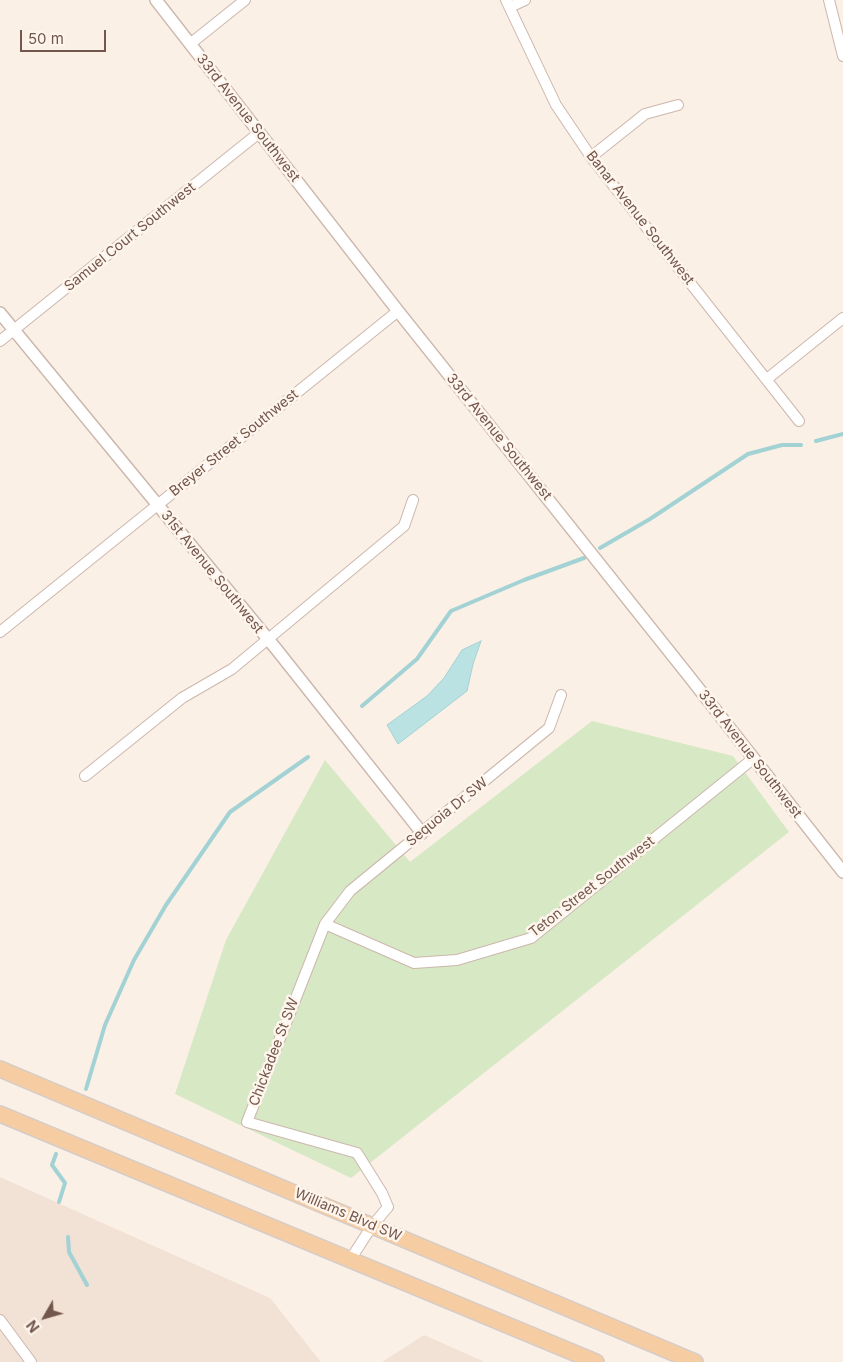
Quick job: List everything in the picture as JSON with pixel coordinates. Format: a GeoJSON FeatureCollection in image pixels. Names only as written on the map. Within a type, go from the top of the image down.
{"type":"FeatureCollection","features":[{"type":"Feature","properties":{"kind":"main road","name":"Williams Blvd SW"},"geometry":{"type":"LineString","coordinates":[[0,1069],[695,1362]]}},
{"type":"Feature","properties":{"kind":"main road"},"geometry":{"type":"LineString","coordinates":[[0,1114],[596,1362]]}},
{"type":"Feature","properties":{"kind":"street","name":"33rd Avenue Southwest"},"geometry":{"type":"LineString","coordinates":[[156,0],[398,311],[843,872]]}},
{"type":"Feature","properties":{"kind":"street"},"geometry":{"type":"LineString","coordinates":[[190,44],[245,0]]}},
{"type":"Feature","properties":{"kind":"street"},"geometry":{"type":"LineString","coordinates":[[508,4],[525,0]]}},
{"type":"Feature","properties":{"kind":"street"},"geometry":{"type":"LineString","coordinates":[[829,0],[843,56]]}},
{"type":"Feature","properties":{"kind":"street","name":"Banar Avenue Southwest"},"geometry":{"type":"LineString","coordinates":[[508,4],[556,105],[591,157],[799,421]]}},
{"type":"Feature","properties":{"kind":"street"},"geometry":{"type":"LineString","coordinates":[[591,157],[645,114],[678,105]]}},
{"type":"Feature","properties":{"kind":"street","name":"Samuel Court Southwest"},"geometry":{"type":"LineString","coordinates":[[0,341],[260,132]]}},
{"type":"Feature","properties":{"kind":"street","name":"Breyer Street Southwest"},"geometry":{"type":"LineString","coordinates":[[0,632],[398,311]]}},
{"type":"Feature","properties":{"kind":"street","name":"31st Avenue Southwest"},"geometry":{"type":"LineString","coordinates":[[0,313],[268,640],[422,833]]}},
{"type":"Feature","properties":{"kind":"street"},"geometry":{"type":"LineString","coordinates":[[767,379],[843,318]]}},
{"type":"Feature","properties":{"kind":"street"},"geometry":{"type":"LineString","coordinates":[[86,776],[182,698],[232,669],[404,526],[413,500]]}},
{"type":"Feature","properties":{"kind":"street","name":"Sequoia Dr SW"},"geometry":{"type":"LineString","coordinates":[[325,924],[350,891],[549,728],[561,695]]}},
{"type":"Feature","properties":{"kind":"street","name":"Teton Street Southwest"},"geometry":{"type":"LineString","coordinates":[[325,924],[414,963],[457,960],[531,938],[754,758]]}},
{"type":"Feature","properties":{"kind":"street","name":"Chickadee St SW"},"geometry":{"type":"LineString","coordinates":[[325,924],[247,1122],[357,1153],[382,1193],[388,1207],[372,1226],[350,1260]]}},
{"type":"Feature","properties":{"kind":"street"},"geometry":{"type":"LineString","coordinates":[[0,1320],[32,1362]]}},
{"type":"Feature","properties":{"kind":"shaded area"},"geometry":{"type":"Polygon","coordinates":[[[0,1177],[270,1298],[321,1362],[0,1362],[0,1177]]]}},
{"type":"Feature","properties":{"kind":"shaded area"},"geometry":{"type":"Polygon","coordinates":[[[424,1335],[485,1362],[382,1362],[424,1335]]]}},
{"type":"Feature","properties":{"kind":"green space"},"geometry":{"type":"Polygon","coordinates":[[[592,721],[733,756],[789,832],[351,1178],[175,1094],[226,940],[325,760],[410,862],[592,721]]]}},
{"type":"Feature","properties":{"kind":"water"},"geometry":{"type":"Polygon","coordinates":[[[481,641],[473,664],[467,691],[398,744],[387,725],[427,696],[444,678],[462,650],[481,641]]]}},
{"type":"Feature","properties":{"kind":"waterway"},"geometry":{"type":"LineString","coordinates":[[816,441],[843,434]]}},
{"type":"Feature","properties":{"kind":"waterway"},"geometry":{"type":"LineString","coordinates":[[600,548],[650,519],[748,454],[782,445],[801,445]]}},
{"type":"Feature","properties":{"kind":"waterway"},"geometry":{"type":"LineString","coordinates":[[362,706],[417,659],[451,611],[524,580],[584,558]]}},
{"type":"Feature","properties":{"kind":"waterway"},"geometry":{"type":"LineString","coordinates":[[86,1089],[105,1025],[134,960],[166,905],[230,812],[308,757]]}},
{"type":"Feature","properties":{"kind":"waterway"},"geometry":{"type":"LineString","coordinates":[[56,1154],[52,1165],[65,1183],[59,1202]]}},
{"type":"Feature","properties":{"kind":"waterway"},"geometry":{"type":"LineString","coordinates":[[68,1237],[69,1252],[87,1285]]}}]}
